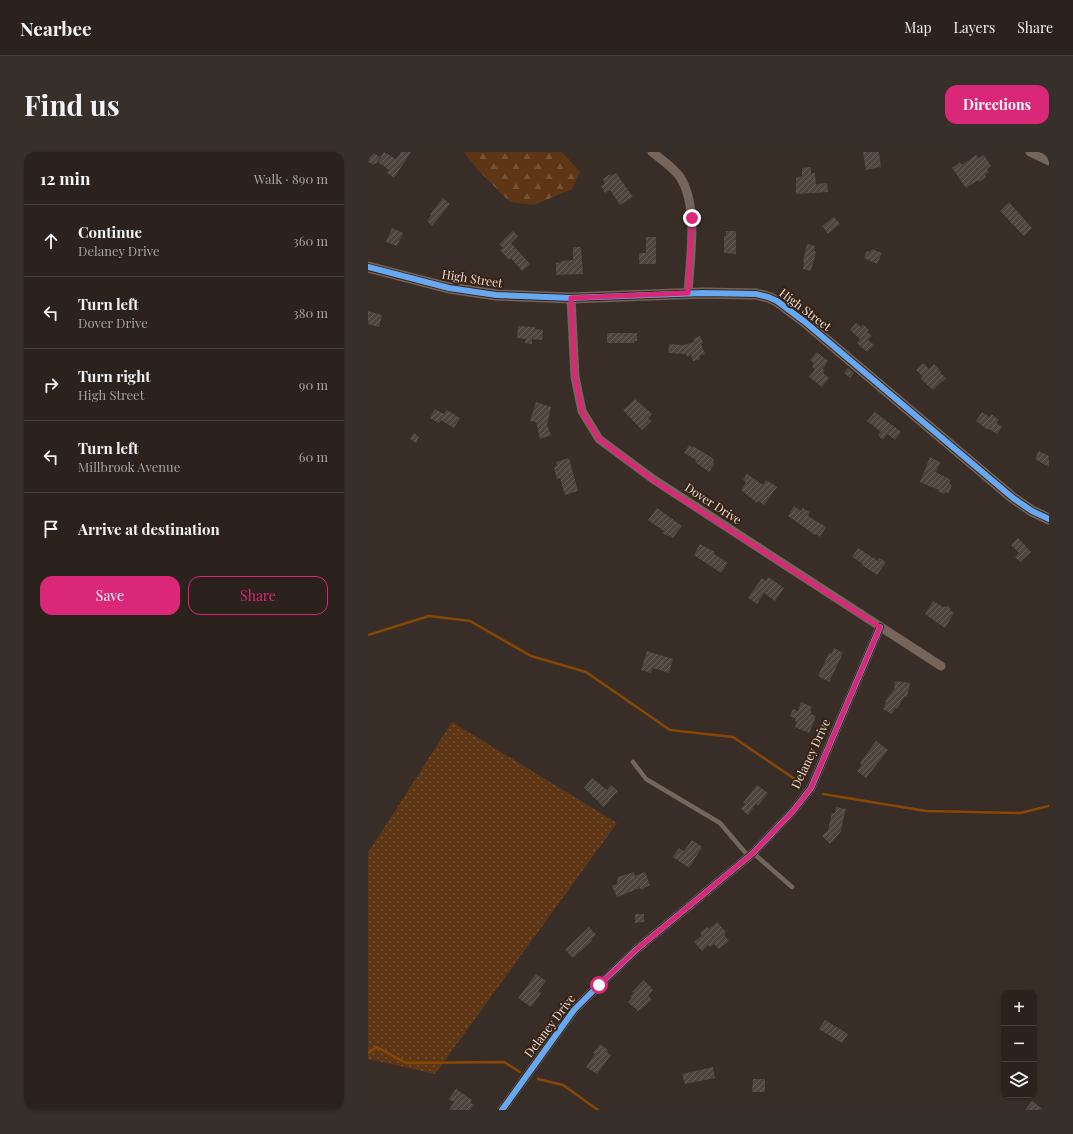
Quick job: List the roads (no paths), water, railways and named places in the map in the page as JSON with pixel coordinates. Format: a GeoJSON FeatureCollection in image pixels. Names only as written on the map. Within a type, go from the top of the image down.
{"type":"FeatureCollection","features":[{"type":"Feature","properties":{"kind":"street"},"geometry":{"type":"LineString","coordinates":[[652,152],[680,176],[689,193],[692,218],[688,293]]}},
{"type":"Feature","properties":{"kind":"street"},"geometry":{"type":"LineString","coordinates":[[1030,152],[1049,161]]}},
{"type":"Feature","properties":{"kind":"street","name":"High Street"},"geometry":{"type":"LineString","coordinates":[[368,267],[449,288],[496,295],[571,298],[688,293],[756,294],[768,297],[777,301],[817,332],[1010,496],[1032,511],[1049,519]]}},
{"type":"Feature","properties":{"kind":"street","name":"Dover Drive"},"geometry":{"type":"LineString","coordinates":[[571,298],[575,377],[582,412],[599,439],[653,480],[941,666]]}},
{"type":"Feature","properties":{"kind":"street","name":"Delaney Drive"},"geometry":{"type":"LineString","coordinates":[[502,1110],[574,1010],[637,949],[751,855],[793,811],[811,788],[880,627]]}},
{"type":"Feature","properties":{"kind":"lane"},"geometry":{"type":"LineString","coordinates":[[633,762],[646,779],[720,823],[751,855],[792,887]]}},
{"type":"Feature","properties":{"kind":"waterway"},"geometry":{"type":"LineString","coordinates":[[368,635],[429,616],[470,621],[531,656],[586,672],[670,730],[733,737],[796,780]]}},
{"type":"Feature","properties":{"kind":"waterway"},"geometry":{"type":"LineString","coordinates":[[823,794],[926,811],[1020,813],[1049,806]]}},
{"type":"Feature","properties":{"kind":"waterway"},"geometry":{"type":"LineString","coordinates":[[368,1053],[377,1047],[406,1063],[504,1062],[520,1072]]}},
{"type":"Feature","properties":{"kind":"waterway"},"geometry":{"type":"LineString","coordinates":[[538,1079],[563,1085],[598,1110]]}}]}
